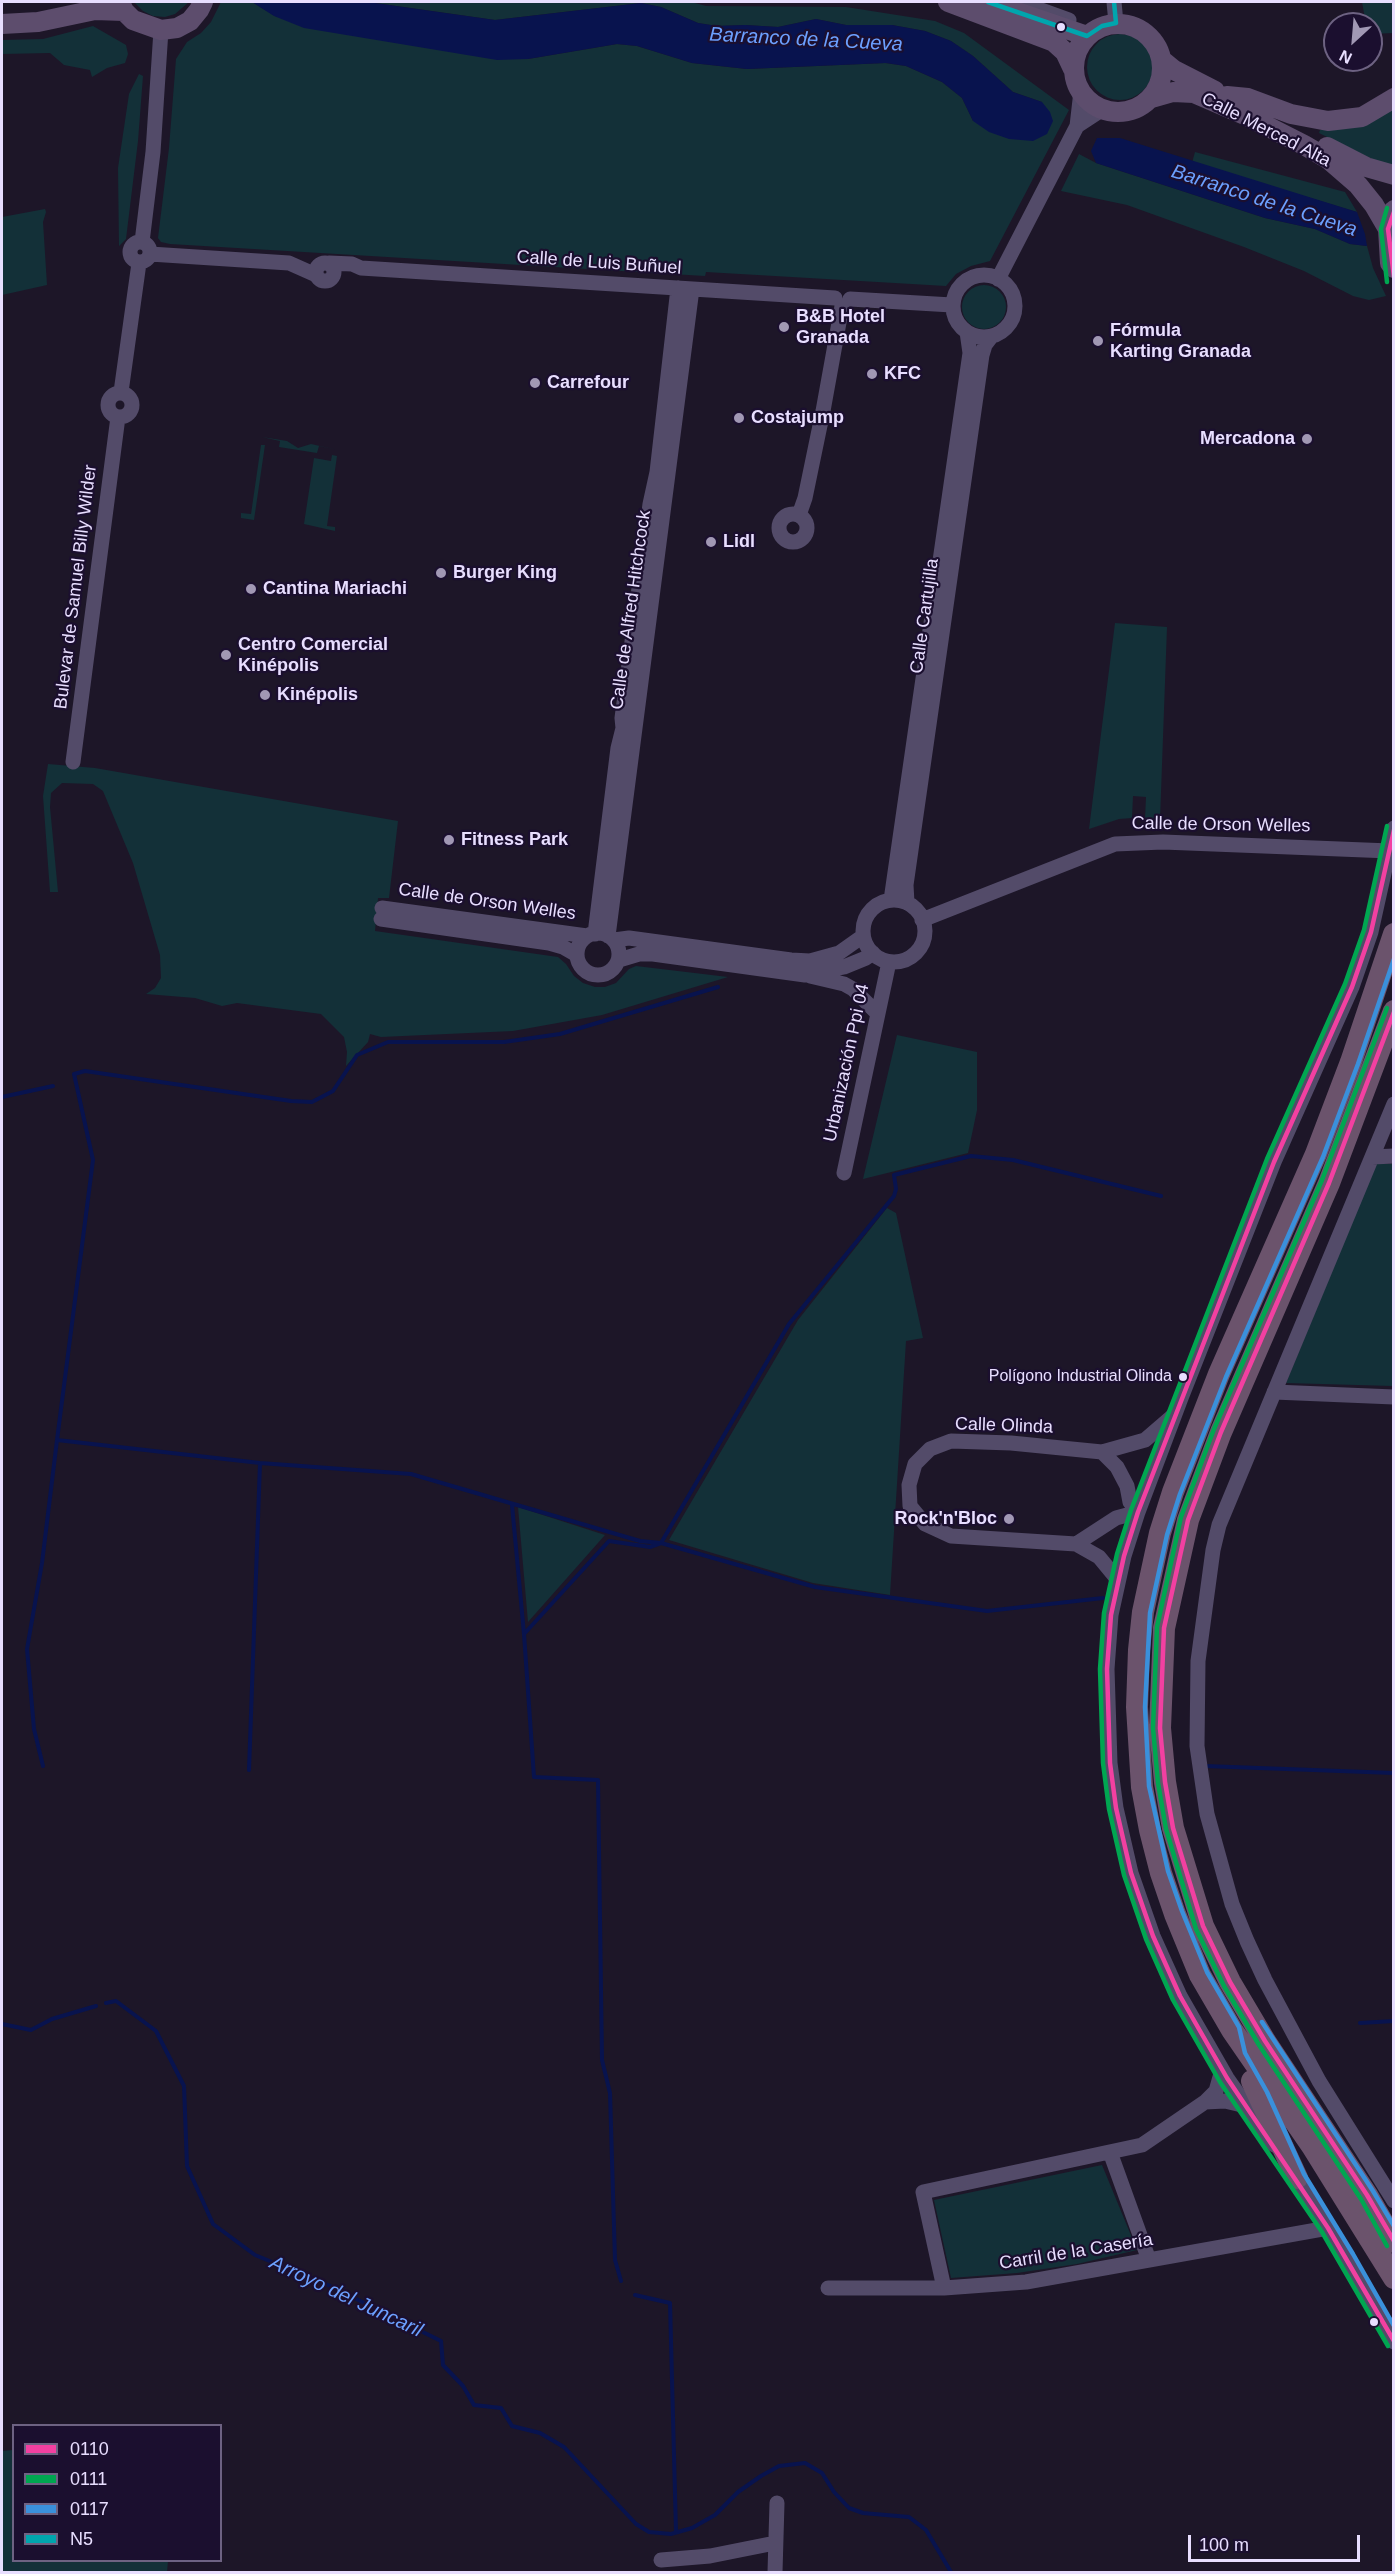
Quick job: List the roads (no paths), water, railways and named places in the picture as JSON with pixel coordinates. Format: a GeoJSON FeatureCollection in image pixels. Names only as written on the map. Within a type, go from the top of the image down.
{"type":"FeatureCollection","features":[{"type":"Feature","properties":{"kind":"highway"},"geometry":{"type":"LineString","coordinates":[[1394,934],[1358,1042],[1316,1154],[1194,1434],[1160,1533],[1143,1612],[1139,1650],[1138,1744],[1142,1787],[1161,1873],[1200,1975],[1232,2030],[1312,2146],[1394,2278]]}},
{"type":"Feature","properties":{"kind":"highway"},"geometry":{"type":"LineString","coordinates":[[1394,1011],[1333,1173],[1221,1432],[1191,1511],[1164,1628],[1160,1728],[1165,1782],[1173,1828],[1203,1926],[1230,1982],[1265,2041],[1367,2195],[1394,2242]]}},
{"type":"Feature","properties":{"kind":"highway"},"geometry":{"type":"LineString","coordinates":[[1232,2030],[1238,2056],[1260,2095],[1297,2178]]}},
{"type":"Feature","properties":{"kind":"main road"},"geometry":{"type":"LineString","coordinates":[[2,24],[38,22],[122,6],[133,20],[161,30],[177,28],[190,21],[203,2]]}},
{"type":"Feature","properties":{"kind":"main road"},"geometry":{"type":"LineString","coordinates":[[948,2],[1054,42],[1065,52],[1081,91],[1091,102],[1103,109],[1125,112],[1141,107],[1152,98],[1163,72],[1163,61],[1158,48],[1148,35],[1134,27],[1116,23],[1090,33],[1077,54],[1073,69]]}},
{"type":"Feature","properties":{"kind":"main road"},"geometry":{"type":"LineString","coordinates":[[988,2],[1090,33]]}},
{"type":"Feature","properties":{"kind":"main road","name":"Calle Merced Alta"},"geometry":{"type":"LineString","coordinates":[[1163,61],[1198,83],[1366,167],[1394,175]]}},
{"type":"Feature","properties":{"kind":"main road","name":"Calle Merced Alta"},"geometry":{"type":"LineString","coordinates":[[1152,98],[1173,92],[1194,93],[1245,115],[1328,159],[1358,185],[1374,205],[1391,219]]}},
{"type":"Feature","properties":{"kind":"main road"},"geometry":{"type":"LineString","coordinates":[[1227,96],[1248,98],[1291,114],[1328,121],[1362,117],[1394,98]]}},
{"type":"Feature","properties":{"kind":"main road"},"geometry":{"type":"LineString","coordinates":[[1391,219],[1392,271]]}},
{"type":"Feature","properties":{"kind":"street"},"geometry":{"type":"LineString","coordinates":[[1019,2],[1090,33]]}},
{"type":"Feature","properties":{"kind":"street"},"geometry":{"type":"LineString","coordinates":[[1114,2],[1116,23]]}},
{"type":"Feature","properties":{"kind":"street"},"geometry":{"type":"LineString","coordinates":[[143,253],[153,152],[161,30]]}},
{"type":"Feature","properties":{"kind":"street"},"geometry":{"type":"LineString","coordinates":[[998,279],[1077,126],[1081,91]]}},
{"type":"Feature","properties":{"kind":"street"},"geometry":{"type":"LineString","coordinates":[[1077,126],[1103,109]]}},
{"type":"Feature","properties":{"kind":"street","name":"Calle de Luis Buñuel"},"geometry":{"type":"LineString","coordinates":[[143,253],[289,264],[297,261],[325,270],[361,268],[685,288],[842,301],[952,305]]}},
{"type":"Feature","properties":{"kind":"street","name":"Bulevar de Samuel Billy Wilder"},"geometry":{"type":"LineString","coordinates":[[74,762],[118,417],[109,409],[108,401],[114,394],[122,392],[143,253]]}},
{"type":"Feature","properties":{"kind":"street"},"geometry":{"type":"LineString","coordinates":[[981,275],[998,279],[1009,288],[1014,299],[1015,309],[1008,326],[992,336],[983,337],[967,332],[956,321],[952,305],[954,296],[964,281],[981,275]]}},
{"type":"Feature","properties":{"kind":"street","name":"Calle de Alfred Hitchcock"},"geometry":{"type":"LineString","coordinates":[[601,936],[617,759],[623,728],[622,718],[650,504],[685,288]]}},
{"type":"Feature","properties":{"kind":"street"},"geometry":{"type":"LineString","coordinates":[[799,515],[805,498],[821,420],[842,301]]}},
{"type":"Feature","properties":{"kind":"street","name":"Calle Cartujilla"},"geometry":{"type":"LineString","coordinates":[[891,900],[970,353],[967,332]]}},
{"type":"Feature","properties":{"kind":"street","name":"Calle Cartujilla"},"geometry":{"type":"LineString","coordinates":[[907,903],[906,885],[982,355],[985,345],[992,336]]}},
{"type":"Feature","properties":{"kind":"street"},"geometry":{"type":"LineString","coordinates":[[1394,828],[1371,932],[1352,987],[1274,1162],[1138,1512],[1118,1580],[1111,1615],[1107,1669],[1110,1763],[1116,1808],[1131,1873],[1153,1936],[1180,1996],[1224,2074],[1297,2178],[1394,2342]]}},
{"type":"Feature","properties":{"kind":"street","name":"Calle de Orson Welles"},"geometry":{"type":"LineString","coordinates":[[922,920],[1115,844],[1163,842],[1390,851]]}},
{"type":"Feature","properties":{"kind":"street"},"geometry":{"type":"LineString","coordinates":[[891,900],[907,903],[916,910],[922,920],[924,934],[920,947],[910,957],[889,962],[873,953],[863,936],[867,915],[877,905],[891,900]]}},
{"type":"Feature","properties":{"kind":"street","name":"Calle de Orson Welles"},"geometry":{"type":"LineString","coordinates":[[381,914],[629,938],[810,961],[839,953],[863,936]]}},
{"type":"Feature","properties":{"kind":"street","name":"Calle de Orson Welles"},"geometry":{"type":"LineString","coordinates":[[398,916],[549,943],[563,947],[577,955]]}},
{"type":"Feature","properties":{"kind":"street"},"geometry":{"type":"LineString","coordinates":[[601,936],[619,953],[619,960],[612,971],[593,975],[582,968],[577,955],[580,945],[601,936]]}},
{"type":"Feature","properties":{"kind":"street"},"geometry":{"type":"LineString","coordinates":[[805,975],[844,967],[873,953]]}},
{"type":"Feature","properties":{"kind":"street"},"geometry":{"type":"LineString","coordinates":[[619,960],[639,954],[653,954],[805,975],[844,984],[854,989],[877,1013]]}},
{"type":"Feature","properties":{"kind":"street","name":"Urbanización Ppi 04"},"geometry":{"type":"LineString","coordinates":[[844,1173],[889,962]]}},
{"type":"Feature","properties":{"kind":"street"},"geometry":{"type":"LineString","coordinates":[[1394,1104],[1220,1525],[1213,1550],[1197,1686],[1197,1746],[1201,1780],[1207,1814],[1232,1904],[1265,1980],[1319,2081],[1394,2201]]}},
{"type":"Feature","properties":{"kind":"street"},"geometry":{"type":"LineString","coordinates":[[1372,1157],[1394,1156]]}},
{"type":"Feature","properties":{"kind":"street"},"geometry":{"type":"LineString","coordinates":[[1274,1392],[1394,1397]]}},
{"type":"Feature","properties":{"kind":"street","name":"Calle Olinda"},"geometry":{"type":"LineString","coordinates":[[1118,1580],[1099,1557],[1076,1544],[951,1536],[925,1524],[910,1506],[909,1485],[915,1464],[930,1449],[951,1441],[1011,1443],[1102,1452],[1144,1440],[1176,1413]]}},
{"type":"Feature","properties":{"kind":"street"},"geometry":{"type":"LineString","coordinates":[[1102,1452],[1117,1467],[1127,1486],[1130,1502],[1138,1512]]}},
{"type":"Feature","properties":{"kind":"street"},"geometry":{"type":"LineString","coordinates":[[1076,1544],[1116,1518],[1138,1512]]}},
{"type":"Feature","properties":{"kind":"street"},"geometry":{"type":"LineString","coordinates":[[944,2288],[923,2192],[1142,2145],[1205,2102],[1215,2091],[1224,2074]]}},
{"type":"Feature","properties":{"kind":"street"},"geometry":{"type":"LineString","coordinates":[[1205,2102],[1225,2101],[1246,2106]]}},
{"type":"Feature","properties":{"kind":"street"},"geometry":{"type":"LineString","coordinates":[[1110,2152],[1149,2260]]}},
{"type":"Feature","properties":{"kind":"street","name":"Carril de la Casería"},"geometry":{"type":"LineString","coordinates":[[828,2288],[944,2288],[1026,2283],[1328,2228]]}},
{"type":"Feature","properties":{"kind":"street"},"geometry":{"type":"LineString","coordinates":[[775,2572],[777,2503]]}},
{"type":"Feature","properties":{"kind":"street"},"geometry":{"type":"LineString","coordinates":[[661,2560],[710,2556],[775,2543]]}},
{"type":"Feature","properties":{"kind":"water","name":"Barranco de la Cueva"},"geometry":{"type":"Polygon","coordinates":[[[252,2],[368,2],[495,20],[641,3],[661,7],[698,23],[717,26],[778,27],[816,19],[846,25],[892,25],[925,31],[951,41],[973,56],[1013,92],[1042,102],[1050,112],[1053,121],[1047,134],[1033,141],[1009,139],[989,132],[973,121],[962,98],[942,82],[906,66],[886,63],[747,69],[692,63],[637,46],[617,44],[528,59],[497,60],[304,28],[274,16],[252,2]]]}},
{"type":"Feature","properties":{"kind":"water","name":"Barranco de la Cueva"},"geometry":{"type":"Polygon","coordinates":[[[1097,138],[1120,138],[1357,212],[1367,246],[1350,244],[1315,229],[1265,218],[1096,163],[1091,151],[1097,138]]]}},
{"type":"Feature","properties":{"kind":"waterway"},"geometry":{"type":"LineString","coordinates":[[718,987],[560,1034],[504,1042],[388,1042],[357,1055],[333,1091],[312,1102],[291,1101],[85,1071],[74,1074],[93,1160],[57,1440],[260,1463],[411,1474],[640,1541],[661,1543],[815,1587],[987,1611],[1103,1598]]}},
{"type":"Feature","properties":{"kind":"waterway"},"geometry":{"type":"LineString","coordinates":[[2,1097],[53,1086]]}},
{"type":"Feature","properties":{"kind":"waterway"},"geometry":{"type":"LineString","coordinates":[[524,1634],[609,1541],[650,1547],[661,1543],[789,1324],[894,1196],[896,1189],[894,1175],[971,1156],[1013,1160],[1161,1196]]}},
{"type":"Feature","properties":{"kind":"waterway"},"geometry":{"type":"LineString","coordinates":[[43,1766],[34,1729],[27,1649],[42,1563],[57,1440]]}},
{"type":"Feature","properties":{"kind":"waterway"},"geometry":{"type":"LineString","coordinates":[[249,1770],[260,1463]]}},
{"type":"Feature","properties":{"kind":"waterway"},"geometry":{"type":"LineString","coordinates":[[512,1505],[534,1777],[598,1780],[602,2060],[610,2093],[615,2260],[621,2281]]}},
{"type":"Feature","properties":{"kind":"waterway"},"geometry":{"type":"LineString","coordinates":[[1205,1766],[1394,1773]]}},
{"type":"Feature","properties":{"kind":"waterway","name":"Arroyo del Juncaril"},"geometry":{"type":"LineString","coordinates":[[106,2003],[116,2001],[156,2031],[184,2086],[187,2166],[213,2224],[255,2255],[328,2285],[441,2341],[443,2365],[463,2386],[474,2405],[501,2408],[512,2426],[540,2433],[564,2447],[636,2524],[649,2532],[671,2534],[692,2528],[715,2515],[738,2492],[761,2476],[779,2466],[805,2463],[822,2473],[834,2492],[849,2508],[863,2513],[909,2517],[926,2530],[951,2572]]}},
{"type":"Feature","properties":{"kind":"waterway","name":"Arroyo del Juncaril"},"geometry":{"type":"LineString","coordinates":[[2,2024],[31,2030],[52,2019],[96,2006]]}},
{"type":"Feature","properties":{"kind":"waterway"},"geometry":{"type":"LineString","coordinates":[[1360,2023],[1394,2021]]}},
{"type":"Feature","properties":{"kind":"waterway"},"geometry":{"type":"LineString","coordinates":[[635,2295],[670,2303],[676,2532]]}},
{"type":"Feature","properties":{"kind":"place","name":"B&B Hotel Granada"},"geometry":{"type":"Point","coordinates":[784,327]}},
{"type":"Feature","properties":{"kind":"place","name":"Fórmula Karting Granada"},"geometry":{"type":"Point","coordinates":[1098,341]}},
{"type":"Feature","properties":{"kind":"place","name":"KFC"},"geometry":{"type":"Point","coordinates":[872,374]}},
{"type":"Feature","properties":{"kind":"place","name":"Carrefour"},"geometry":{"type":"Point","coordinates":[535,383]}},
{"type":"Feature","properties":{"kind":"place","name":"Costajump"},"geometry":{"type":"Point","coordinates":[739,418]}},
{"type":"Feature","properties":{"kind":"place","name":"Mercadona"},"geometry":{"type":"Point","coordinates":[1307,439]}},
{"type":"Feature","properties":{"kind":"place","name":"Lidl"},"geometry":{"type":"Point","coordinates":[711,542]}},
{"type":"Feature","properties":{"kind":"place","name":"Burger King"},"geometry":{"type":"Point","coordinates":[441,573]}},
{"type":"Feature","properties":{"kind":"place","name":"Cantina Mariachi"},"geometry":{"type":"Point","coordinates":[251,589]}},
{"type":"Feature","properties":{"kind":"place","name":"Centro Comercial Kinépolis"},"geometry":{"type":"Point","coordinates":[226,655]}},
{"type":"Feature","properties":{"kind":"place","name":"Kinépolis"},"geometry":{"type":"Point","coordinates":[265,695]}},
{"type":"Feature","properties":{"kind":"place","name":"Fitness Park"},"geometry":{"type":"Point","coordinates":[449,840]}},
{"type":"Feature","properties":{"kind":"place","name":"Polígono Industrial Olinda"},"geometry":{"type":"Point","coordinates":[1183,1377]}},
{"type":"Feature","properties":{"kind":"place","name":"Rock'n'Bloc"},"geometry":{"type":"Point","coordinates":[1009,1519]}}]}
